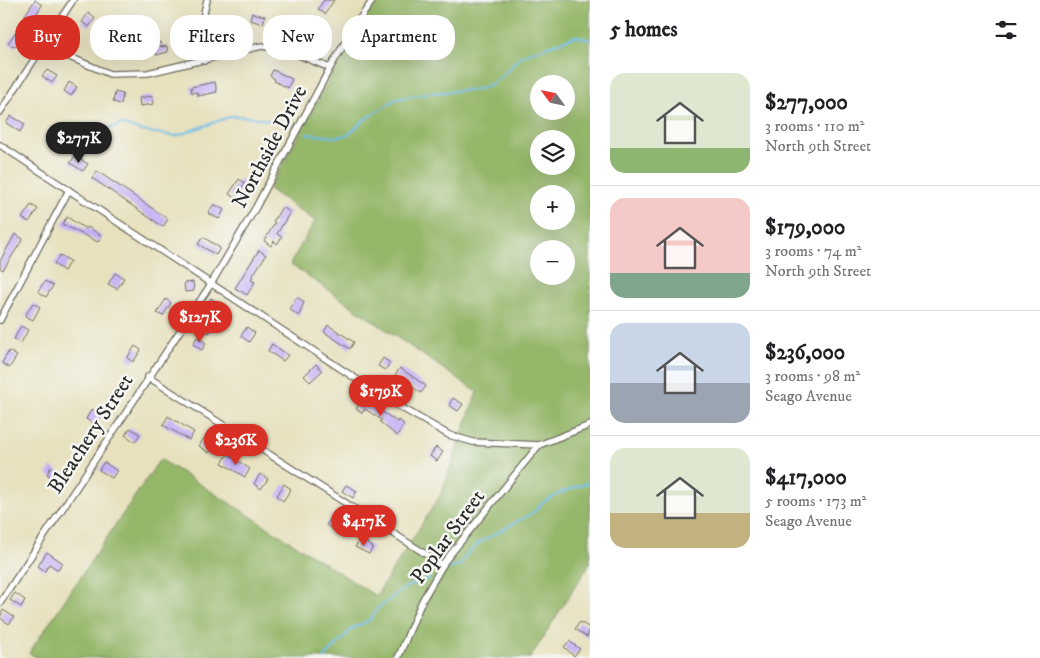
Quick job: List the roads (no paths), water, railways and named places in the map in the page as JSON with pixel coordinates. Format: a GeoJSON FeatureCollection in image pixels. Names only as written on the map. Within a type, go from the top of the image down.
{"type":"FeatureCollection","features":[{"type":"Feature","properties":{"kind":"street"},"geometry":{"type":"LineString","coordinates":[[63,15],[73,0]]}},
{"type":"Feature","properties":{"kind":"street"},"geometry":{"type":"LineString","coordinates":[[204,61],[204,13],[206,0]]}},
{"type":"Feature","properties":{"kind":"street","name":"Northside Drive"},"geometry":{"type":"LineString","coordinates":[[211,284],[256,207],[330,68],[356,24],[373,0]]}},
{"type":"Feature","properties":{"kind":"street"},"geometry":{"type":"LineString","coordinates":[[77,60],[110,74],[148,73],[262,46],[287,50],[330,68]]}},
{"type":"Feature","properties":{"kind":"street"},"geometry":{"type":"LineString","coordinates":[[0,112],[34,60]]}},
{"type":"Feature","properties":{"kind":"street"},"geometry":{"type":"LineString","coordinates":[[0,145],[417,419],[448,435],[473,442],[539,445],[590,425]]}},
{"type":"Feature","properties":{"kind":"street"},"geometry":{"type":"LineString","coordinates":[[0,320],[69,190]]}},
{"type":"Feature","properties":{"kind":"street","name":"Bleachery Street"},"geometry":{"type":"LineString","coordinates":[[0,603],[211,284]]}},
{"type":"Feature","properties":{"kind":"street"},"geometry":{"type":"LineString","coordinates":[[148,377],[443,565]]}},
{"type":"Feature","properties":{"kind":"street","name":"Poplar Street"},"geometry":{"type":"LineString","coordinates":[[398,658],[422,601],[443,565],[539,445]]}},
{"type":"Feature","properties":{"kind":"waterway"},"geometry":{"type":"LineString","coordinates":[[307,134],[335,137],[348,135],[364,120],[396,99],[431,93],[480,89],[492,84],[502,76],[521,56],[576,36],[590,40]]}},
{"type":"Feature","properties":{"kind":"waterway"},"geometry":{"type":"LineString","coordinates":[[86,127],[104,129],[121,124],[142,131],[176,136],[232,116],[253,117],[291,125]]}},
{"type":"Feature","properties":{"kind":"waterway"},"geometry":{"type":"LineString","coordinates":[[441,571],[460,565],[467,554],[479,543],[534,512],[542,503],[560,493],[590,482]]}},
{"type":"Feature","properties":{"kind":"waterway"},"geometry":{"type":"LineString","coordinates":[[324,658],[353,628],[370,620],[377,609],[406,587],[430,578]]}}]}
